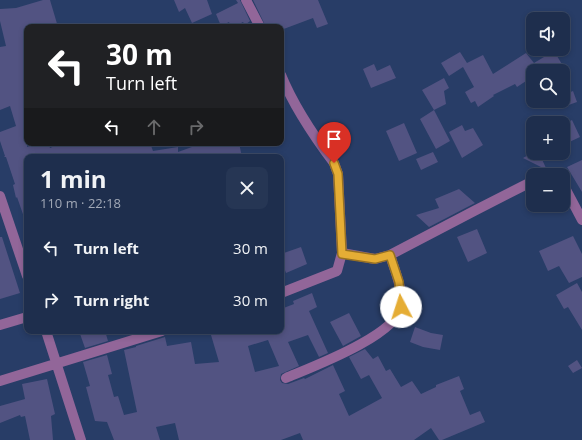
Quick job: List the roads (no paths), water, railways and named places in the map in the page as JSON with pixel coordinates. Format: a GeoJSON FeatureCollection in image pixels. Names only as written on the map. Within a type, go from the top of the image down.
{"type":"FeatureCollection","features":[{"type":"Feature","properties":{"kind":"street"},"geometry":{"type":"LineString","coordinates":[[246,0],[258,24]]}},
{"type":"Feature","properties":{"kind":"street"},"geometry":{"type":"LineString","coordinates":[[284,82],[292,100],[308,127],[336,168],[338,174],[342,254],[337,271],[284,293]]}},
{"type":"Feature","properties":{"kind":"street"},"geometry":{"type":"LineString","coordinates":[[342,254],[375,259],[390,255],[526,185]]}},
{"type":"Feature","properties":{"kind":"street"},"geometry":{"type":"LineString","coordinates":[[0,196],[24,267]]}},
{"type":"Feature","properties":{"kind":"street"},"geometry":{"type":"LineString","coordinates":[[570,197],[582,220]]}},
{"type":"Feature","properties":{"kind":"street"},"geometry":{"type":"LineString","coordinates":[[286,378],[369,340],[394,322],[401,307],[401,294],[399,282],[390,255]]}},
{"type":"Feature","properties":{"kind":"street"},"geometry":{"type":"LineString","coordinates":[[0,325],[24,319]]}},
{"type":"Feature","properties":{"kind":"street"},"geometry":{"type":"LineString","coordinates":[[47,334],[81,440]]}},
{"type":"Feature","properties":{"kind":"street"},"geometry":{"type":"LineString","coordinates":[[0,382],[152,334]]}}]}
